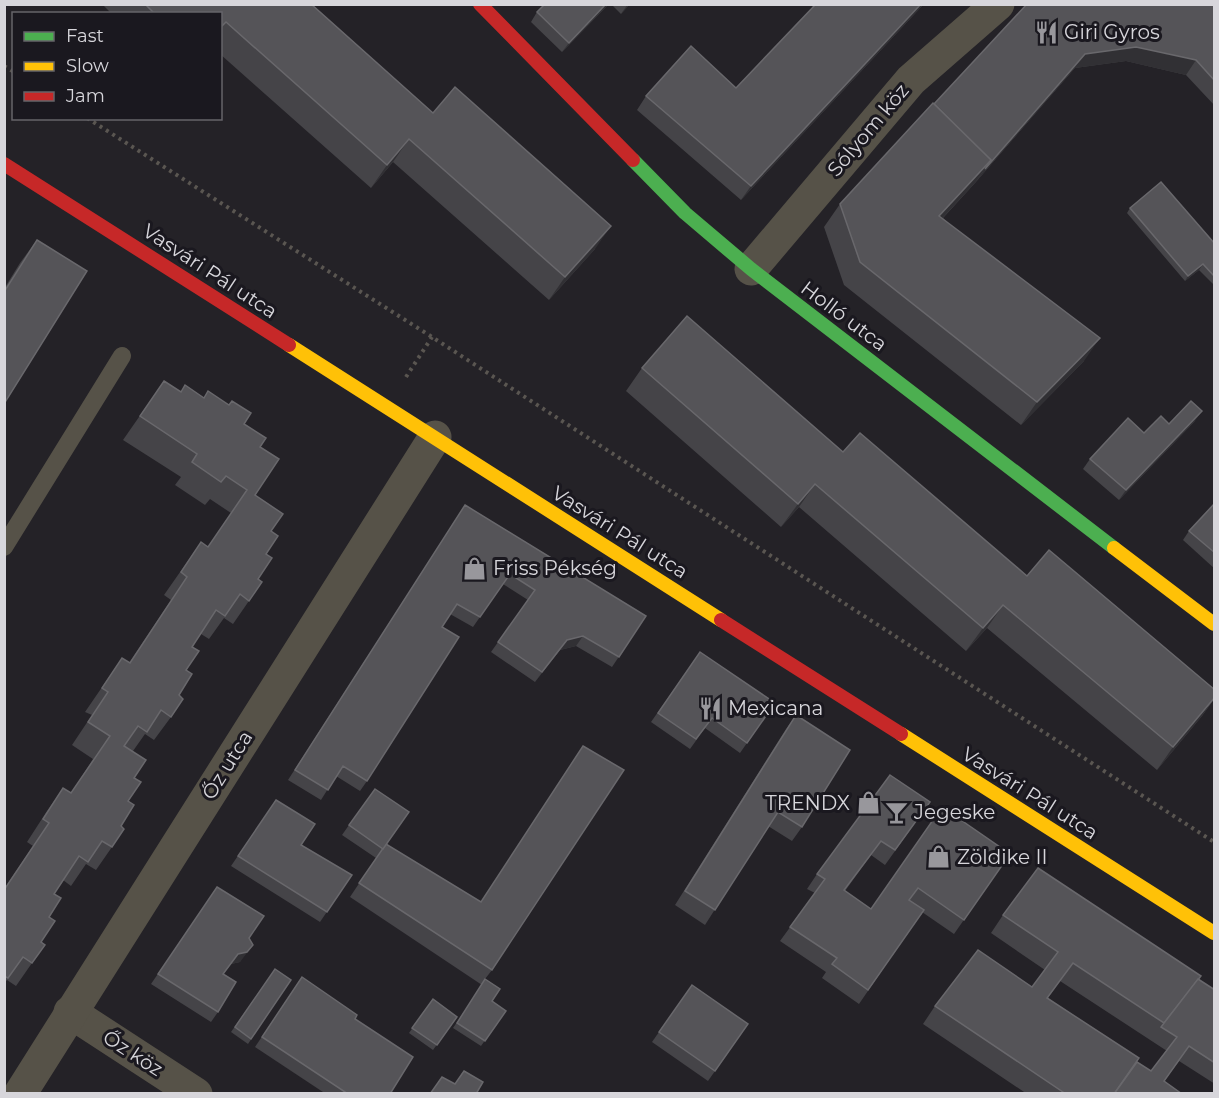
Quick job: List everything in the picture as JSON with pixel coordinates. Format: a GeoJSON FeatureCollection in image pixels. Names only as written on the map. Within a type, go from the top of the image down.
{"type":"FeatureCollection","features":[{"type":"Feature","properties":{"kind":"street","name":"Holló utca"},"geometry":{"type":"LineString","coordinates":[[480,4],[685,213],[751,269],[1215,624]]}},
{"type":"Feature","properties":{"kind":"street","name":"Sólyom köz"},"geometry":{"type":"LineString","coordinates":[[751,269],[911,80],[998,4]]}},
{"type":"Feature","properties":{"kind":"street","name":"Vasvári Pál utca"},"geometry":{"type":"LineString","coordinates":[[4,164],[1215,933]]}},
{"type":"Feature","properties":{"kind":"street","name":"Őz utca"},"geometry":{"type":"LineString","coordinates":[[20,1094],[435,437]]}},
{"type":"Feature","properties":{"kind":"street","name":"Őz köz"},"geometry":{"type":"LineString","coordinates":[[70,1012],[196,1094]]}},
{"type":"Feature","properties":{"kind":"lane"},"geometry":{"type":"LineString","coordinates":[[4,547],[122,356]]}},
{"type":"Feature","properties":{"kind":"path"},"geometry":{"type":"LineString","coordinates":[[90,120],[432,337],[1215,842]]}},
{"type":"Feature","properties":{"kind":"building"},"geometry":{"type":"Polygon","coordinates":[[[145,4],[311,4],[433,113],[455,87],[611,226],[565,277],[409,139],[387,165],[226,22],[222,26],[222,12],[153,12],[145,4]]]}},
{"type":"Feature","properties":{"kind":"building"},"geometry":{"type":"Polygon","coordinates":[[[545,4],[606,4],[569,43],[537,12],[545,4]]]}},
{"type":"Feature","properties":{"kind":"building"},"geometry":{"type":"Polygon","coordinates":[[[816,4],[921,4],[751,186],[646,96],[691,46],[736,88],[816,4]]]}},
{"type":"Feature","properties":{"kind":"building"},"geometry":{"type":"Polygon","coordinates":[[[1027,4],[1215,4],[1215,81],[1196,60],[1136,47],[1085,54],[985,169],[991,160],[934,104],[1027,4]]]}},
{"type":"Feature","properties":{"kind":"building"},"geometry":{"type":"Polygon","coordinates":[[[933,103],[991,160],[939,216],[1100,338],[1037,402],[860,262],[840,204],[933,103]]]}},
{"type":"Feature","properties":{"kind":"building"},"geometry":{"type":"Polygon","coordinates":[[[1161,182],[1215,244],[1215,277],[1203,264],[1188,276],[1130,208],[1161,182]]]}},
{"type":"Feature","properties":{"kind":"building"},"geometry":{"type":"Polygon","coordinates":[[[37,240],[87,271],[4,404],[4,292],[37,240]]]}},
{"type":"Feature","properties":{"kind":"building"},"geometry":{"type":"Polygon","coordinates":[[[687,316],[843,452],[860,433],[1027,576],[1049,550],[1215,690],[1215,697],[1173,747],[1003,605],[983,628],[815,484],[798,504],[642,368],[687,316]]]}},
{"type":"Feature","properties":{"kind":"building"},"geometry":{"type":"Polygon","coordinates":[[[164,381],[181,392],[185,385],[204,398],[208,391],[229,405],[232,401],[251,413],[244,424],[266,438],[260,447],[279,459],[255,495],[283,514],[271,531],[278,536],[266,554],[272,558],[258,579],[262,582],[249,601],[240,594],[225,616],[216,610],[192,647],[199,651],[186,670],[192,674],[179,695],[183,699],[171,717],[161,710],[147,732],[138,726],[124,746],[146,760],[134,778],[141,782],[128,801],[134,805],[121,826],[124,829],[112,847],[102,841],[88,862],[79,856],[54,894],[61,898],[49,917],[55,921],[41,942],[45,945],[32,963],[23,957],[8,978],[4,976],[4,890],[49,823],[43,819],[63,788],[71,793],[110,736],[88,722],[108,692],[102,688],[122,658],[130,663],[187,577],[181,572],[201,542],[208,547],[247,490],[226,476],[221,482],[192,462],[197,454],[140,416],[164,381]]]}},
{"type":"Feature","properties":{"kind":"building"},"geometry":{"type":"Polygon","coordinates":[[[1191,401],[1202,411],[1126,490],[1090,459],[1128,418],[1144,433],[1161,416],[1169,424],[1191,401]]]}},
{"type":"Feature","properties":{"kind":"building"},"geometry":{"type":"Polygon","coordinates":[[[1215,503],[1215,553],[1189,531],[1215,503]]]}},
{"type":"Feature","properties":{"kind":"building"},"geometry":{"type":"Polygon","coordinates":[[[465,505],[646,616],[619,657],[583,636],[567,640],[542,672],[498,642],[535,590],[510,574],[480,617],[457,604],[442,627],[459,637],[367,781],[343,766],[328,790],[295,770],[465,505]]]}},
{"type":"Feature","properties":{"kind":"building"},"geometry":{"type":"Polygon","coordinates":[[[700,652],[775,703],[747,743],[712,718],[696,739],[658,713],[700,652]]]}},
{"type":"Feature","properties":{"kind":"building"},"geometry":{"type":"Polygon","coordinates":[[[796,715],[850,750],[802,827],[778,812],[715,910],[685,891],[796,715]]]}},
{"type":"Feature","properties":{"kind":"building"},"geometry":{"type":"Polygon","coordinates":[[[583,746],[624,770],[492,970],[359,883],[386,844],[481,902],[583,746]]]}},
{"type":"Feature","properties":{"kind":"building"},"geometry":{"type":"Polygon","coordinates":[[[890,775],[930,802],[895,850],[881,841],[844,890],[871,909],[942,807],[1010,854],[964,920],[918,888],[909,900],[924,910],[868,990],[832,964],[837,958],[790,927],[825,879],[817,874],[890,775]]]}},
{"type":"Feature","properties":{"kind":"building"},"geometry":{"type":"Polygon","coordinates":[[[375,789],[409,812],[383,849],[349,825],[375,789]]]}},
{"type":"Feature","properties":{"kind":"building"},"geometry":{"type":"Polygon","coordinates":[[[276,800],[315,824],[301,845],[352,875],[327,912],[238,856],[276,800]]]}},
{"type":"Feature","properties":{"kind":"building"},"geometry":{"type":"Polygon","coordinates":[[[1038,868],[1201,976],[1164,1023],[1073,963],[1047,998],[1139,1058],[1114,1094],[1066,1094],[935,1006],[978,950],[1032,987],[1058,952],[1003,915],[1038,868]]]}},
{"type":"Feature","properties":{"kind":"building"},"geometry":{"type":"Polygon","coordinates":[[[217,887],[264,916],[249,938],[253,945],[247,952],[238,954],[223,974],[236,982],[218,1012],[158,974],[217,887]]]}},
{"type":"Feature","properties":{"kind":"building"},"geometry":{"type":"Polygon","coordinates":[[[275,969],[291,980],[251,1039],[235,1027],[275,969]]]}},
{"type":"Feature","properties":{"kind":"building"},"geometry":{"type":"Polygon","coordinates":[[[302,977],[357,1015],[355,1019],[413,1057],[390,1094],[348,1094],[262,1037],[302,977]]]}},
{"type":"Feature","properties":{"kind":"building"},"geometry":{"type":"Polygon","coordinates":[[[485,979],[500,989],[492,1001],[506,1011],[485,1041],[457,1023],[485,979]]]}},
{"type":"Feature","properties":{"kind":"building"},"geometry":{"type":"Polygon","coordinates":[[[1198,979],[1215,990],[1215,1063],[1189,1046],[1164,1081],[1182,1094],[1114,1094],[1137,1062],[1151,1071],[1177,1037],[1161,1027],[1198,979]]]}},
{"type":"Feature","properties":{"kind":"building"},"geometry":{"type":"Polygon","coordinates":[[[692,985],[748,1024],[715,1071],[659,1032],[692,985]]]}},
{"type":"Feature","properties":{"kind":"building"},"geometry":{"type":"Polygon","coordinates":[[[433,999],[457,1017],[437,1045],[412,1028],[433,999]]]}},
{"type":"Feature","properties":{"kind":"building"},"geometry":{"type":"Polygon","coordinates":[[[464,1071],[483,1082],[476,1094],[430,1094],[442,1077],[455,1084],[464,1071]]]}},
{"type":"Feature","properties":{"kind":"traffic: fast"},"geometry":{"type":"LineString","coordinates":[[633,160],[685,213],[751,269],[1114,548]]}},
{"type":"Feature","properties":{"kind":"traffic: slow"},"geometry":{"type":"LineString","coordinates":[[289,345],[721,620]]}},
{"type":"Feature","properties":{"kind":"traffic: slow"},"geometry":{"type":"LineString","coordinates":[[1114,548],[1214,624]]}},
{"type":"Feature","properties":{"kind":"traffic: slow"},"geometry":{"type":"LineString","coordinates":[[901,734],[1214,933]]}},
{"type":"Feature","properties":{"kind":"traffic: jam"},"geometry":{"type":"LineString","coordinates":[[480,4],[633,160]]}},
{"type":"Feature","properties":{"kind":"traffic: jam"},"geometry":{"type":"LineString","coordinates":[[4,164],[289,345]]}},
{"type":"Feature","properties":{"kind":"traffic: jam"},"geometry":{"type":"LineString","coordinates":[[721,620],[901,734]]}},
{"type":"Feature","properties":{"kind":"place","name":"Giri Gyros"},"geometry":{"type":"Point","coordinates":[1046,32]}},
{"type":"Feature","properties":{"kind":"place","name":"Friss Pékség"},"geometry":{"type":"Point","coordinates":[475,568]}},
{"type":"Feature","properties":{"kind":"place","name":"Mexicana"},"geometry":{"type":"Point","coordinates":[710,708]}},
{"type":"Feature","properties":{"kind":"place","name":"TRENDX"},"geometry":{"type":"Point","coordinates":[868,803]}},
{"type":"Feature","properties":{"kind":"place","name":"Jegeske"},"geometry":{"type":"Point","coordinates":[896,812]}},
{"type":"Feature","properties":{"kind":"place","name":"Zöldike II"},"geometry":{"type":"Point","coordinates":[939,857]}}]}
